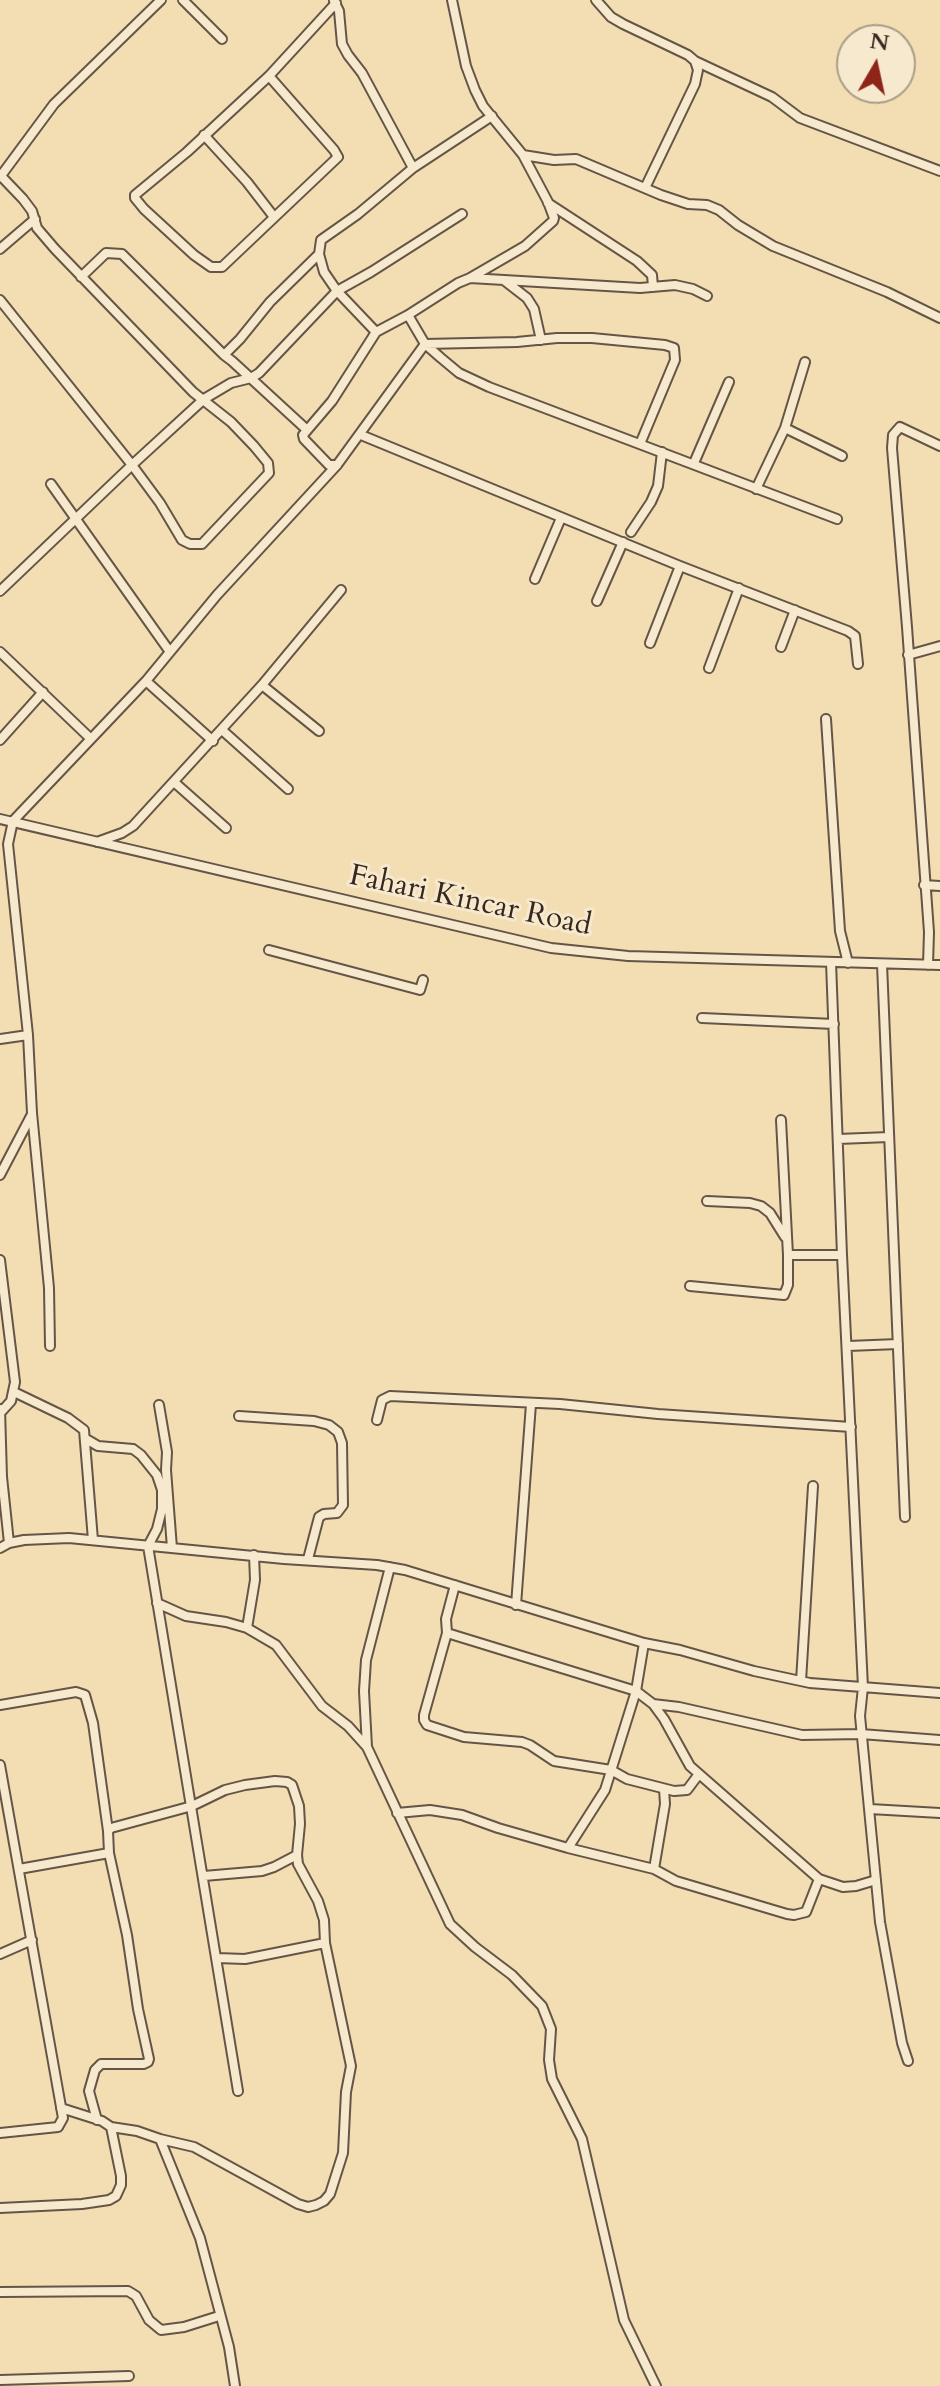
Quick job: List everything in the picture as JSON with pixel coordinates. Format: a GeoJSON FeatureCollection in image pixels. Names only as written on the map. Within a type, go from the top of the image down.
{"type":"FeatureCollection","features":[{"type":"Feature","properties":{"kind":"street"},"geometry":{"type":"LineString","coordinates":[[0,300],[132,465],[182,540],[202,544],[269,473],[268,463],[254,446],[193,392],[81,277],[37,228],[32,211],[0,176],[54,104],[161,0]]}},
{"type":"Feature","properties":{"kind":"street"},"geometry":{"type":"LineString","coordinates":[[183,0],[222,39]]}},
{"type":"Feature","properties":{"kind":"street"},"geometry":{"type":"LineString","coordinates":[[337,465],[329,465],[303,435],[332,401],[376,332],[525,246],[554,218],[523,155],[483,106],[470,78],[452,0]]}},
{"type":"Feature","properties":{"kind":"street"},"geometry":{"type":"LineString","coordinates":[[596,0],[611,17],[772,97],[800,118],[940,171]]}},
{"type":"Feature","properties":{"kind":"street"},"geometry":{"type":"LineString","coordinates":[[269,76],[338,157],[222,267],[211,267],[194,255],[135,198],[136,192],[269,76],[335,2],[339,11],[342,44],[362,73],[413,168]]}},
{"type":"Feature","properties":{"kind":"street"},"geometry":{"type":"LineString","coordinates":[[645,188],[695,84],[698,70],[695,61]]}},
{"type":"Feature","properties":{"kind":"street"},"geometry":{"type":"LineString","coordinates":[[376,332],[337,291],[324,272],[319,254],[321,240],[413,168],[492,116]]}},
{"type":"Feature","properties":{"kind":"street"},"geometry":{"type":"LineString","coordinates":[[204,135],[274,217]]}},
{"type":"Feature","properties":{"kind":"street"},"geometry":{"type":"LineString","coordinates":[[523,155],[554,160],[576,159],[688,204],[707,205],[773,246],[887,292],[940,318]]}},
{"type":"Feature","properties":{"kind":"street"},"geometry":{"type":"LineString","coordinates":[[548,202],[637,261],[652,275],[653,287]]}},
{"type":"Feature","properties":{"kind":"street"},"geometry":{"type":"LineString","coordinates":[[0,591],[204,399],[231,383],[251,378],[267,366],[337,291],[462,214]]}},
{"type":"Feature","properties":{"kind":"street"},"geometry":{"type":"LineString","coordinates":[[0,249],[35,219]]}},
{"type":"Feature","properties":{"kind":"street"},"geometry":{"type":"LineString","coordinates":[[81,277],[106,253],[122,254],[224,355],[306,429]]}},
{"type":"Feature","properties":{"kind":"street"},"geometry":{"type":"LineString","coordinates":[[224,355],[270,302],[319,254]]}},
{"type":"Feature","properties":{"kind":"street"},"geometry":{"type":"LineString","coordinates":[[470,278],[653,287],[675,285],[707,296]]}},
{"type":"Feature","properties":{"kind":"street"},"geometry":{"type":"LineString","coordinates":[[504,280],[527,298],[534,309],[541,340]]}},
{"type":"Feature","properties":{"kind":"street"},"geometry":{"type":"LineString","coordinates":[[408,315],[425,344],[459,373],[837,519]]}},
{"type":"Feature","properties":{"kind":"street"},"geometry":{"type":"LineString","coordinates":[[425,344],[592,338],[674,348],[675,360],[640,444]]}},
{"type":"Feature","properties":{"kind":"street"},"geometry":{"type":"LineString","coordinates":[[50,1346],[49,1288],[32,1113],[28,1035],[8,844],[13,821],[146,681],[217,595],[337,465],[425,344]]}},
{"type":"Feature","properties":{"kind":"street"},"geometry":{"type":"LineString","coordinates":[[756,489],[785,428],[805,362]]}},
{"type":"Feature","properties":{"kind":"street"},"geometry":{"type":"LineString","coordinates":[[694,463],[729,382]]}},
{"type":"Feature","properties":{"kind":"street"},"geometry":{"type":"LineString","coordinates":[[928,965],[929,932],[895,499],[893,435],[900,427],[940,446]]}},
{"type":"Feature","properties":{"kind":"street"},"geometry":{"type":"LineString","coordinates":[[785,428],[842,456]]}},
{"type":"Feature","properties":{"kind":"street"},"geometry":{"type":"LineString","coordinates":[[361,435],[680,566],[848,631],[855,636],[858,664]]}},
{"type":"Feature","properties":{"kind":"street"},"geometry":{"type":"LineString","coordinates":[[631,532],[658,486],[662,452]]}},
{"type":"Feature","properties":{"kind":"street"},"geometry":{"type":"LineString","coordinates":[[51,484],[170,652]]}},
{"type":"Feature","properties":{"kind":"street"},"geometry":{"type":"LineString","coordinates":[[535,579],[561,518]]}},
{"type":"Feature","properties":{"kind":"street"},"geometry":{"type":"LineString","coordinates":[[597,601],[623,542]]}},
{"type":"Feature","properties":{"kind":"street"},"geometry":{"type":"LineString","coordinates":[[650,643],[680,566]]}},
{"type":"Feature","properties":{"kind":"street"},"geometry":{"type":"LineString","coordinates":[[709,668],[739,588]]}},
{"type":"Feature","properties":{"kind":"street"},"geometry":{"type":"LineString","coordinates":[[96,843],[133,826],[213,741],[341,590]]}},
{"type":"Feature","properties":{"kind":"street"},"geometry":{"type":"LineString","coordinates":[[781,647],[795,610]]}},
{"type":"Feature","properties":{"kind":"street"},"geometry":{"type":"LineString","coordinates":[[908,655],[940,646]]}},
{"type":"Feature","properties":{"kind":"street"},"geometry":{"type":"LineString","coordinates":[[0,652],[91,739]]}},
{"type":"Feature","properties":{"kind":"street"},"geometry":{"type":"LineString","coordinates":[[146,681],[213,741]]}},
{"type":"Feature","properties":{"kind":"street"},"geometry":{"type":"LineString","coordinates":[[262,685],[319,731]]}},
{"type":"Feature","properties":{"kind":"street"},"geometry":{"type":"LineString","coordinates":[[0,740],[43,692]]}},
{"type":"Feature","properties":{"kind":"street"},"geometry":{"type":"LineString","coordinates":[[826,719],[840,931],[848,963]]}},
{"type":"Feature","properties":{"kind":"street"},"geometry":{"type":"LineString","coordinates":[[222,730],[288,789]]}},
{"type":"Feature","properties":{"kind":"street"},"geometry":{"type":"LineString","coordinates":[[174,782],[226,828]]}},
{"type":"Feature","properties":{"kind":"street","name":"Fahari Kincar Road"},"geometry":{"type":"LineString","coordinates":[[0,819],[551,948],[628,956],[940,965]]}},
{"type":"Feature","properties":{"kind":"street"},"geometry":{"type":"LineString","coordinates":[[924,885],[940,886]]}},
{"type":"Feature","properties":{"kind":"street"},"geometry":{"type":"LineString","coordinates":[[269,950],[420,990],[423,980]]}},
{"type":"Feature","properties":{"kind":"street"},"geometry":{"type":"LineString","coordinates":[[831,962],[863,1687],[861,1734],[880,1922],[908,2061]]}},
{"type":"Feature","properties":{"kind":"street"},"geometry":{"type":"LineString","coordinates":[[882,964],[905,1517]]}},
{"type":"Feature","properties":{"kind":"street"},"geometry":{"type":"LineString","coordinates":[[702,1018],[834,1024]]}},
{"type":"Feature","properties":{"kind":"street"},"geometry":{"type":"LineString","coordinates":[[0,1039],[28,1035]]}},
{"type":"Feature","properties":{"kind":"street"},"geometry":{"type":"LineString","coordinates":[[0,1175],[32,1113]]}},
{"type":"Feature","properties":{"kind":"street"},"geometry":{"type":"LineString","coordinates":[[690,1286],[784,1295],[788,1285],[788,1255],[781,1120]]}},
{"type":"Feature","properties":{"kind":"street"},"geometry":{"type":"LineString","coordinates":[[838,1139],[889,1137]]}},
{"type":"Feature","properties":{"kind":"street"},"geometry":{"type":"LineString","coordinates":[[707,1201],[761,1206],[770,1213],[786,1237]]}},
{"type":"Feature","properties":{"kind":"street"},"geometry":{"type":"LineString","coordinates":[[788,1255],[842,1255]]}},
{"type":"Feature","properties":{"kind":"street"},"geometry":{"type":"LineString","coordinates":[[0,1260],[14,1392],[11,1401],[0,1410],[4,1546],[24,1540],[69,1538],[390,1567],[644,1643],[801,1681],[940,1693]]}},
{"type":"Feature","properties":{"kind":"street"},"geometry":{"type":"LineString","coordinates":[[848,1346],[898,1344]]}},
{"type":"Feature","properties":{"kind":"street"},"geometry":{"type":"LineString","coordinates":[[14,1392],[78,1423],[84,1430],[93,1540]]}},
{"type":"Feature","properties":{"kind":"street"},"geometry":{"type":"LineString","coordinates":[[377,1420],[382,1400],[390,1396],[560,1404],[851,1427]]}},
{"type":"Feature","properties":{"kind":"street"},"geometry":{"type":"LineString","coordinates":[[516,1605],[531,1404]]}},
{"type":"Feature","properties":{"kind":"street"},"geometry":{"type":"LineString","coordinates":[[159,1405],[167,1452],[172,1548]]}},
{"type":"Feature","properties":{"kind":"street"},"geometry":{"type":"LineString","coordinates":[[239,1416],[314,1421],[329,1425],[338,1432],[342,1443],[343,1505],[337,1513],[319,1517],[308,1559]]}},
{"type":"Feature","properties":{"kind":"street"},"geometry":{"type":"LineString","coordinates":[[86,1439],[98,1446],[133,1449],[157,1475],[162,1490],[162,1509],[157,1529],[148,1546],[238,2091]]}},
{"type":"Feature","properties":{"kind":"street"},"geometry":{"type":"LineString","coordinates":[[801,1681],[813,1486]]}},
{"type":"Feature","properties":{"kind":"street"},"geometry":{"type":"LineString","coordinates":[[247,1628],[256,1570],[254,1555]]}},
{"type":"Feature","properties":{"kind":"street"},"geometry":{"type":"LineString","coordinates":[[367,1747],[366,1660],[390,1567]]}},
{"type":"Feature","properties":{"kind":"street"},"geometry":{"type":"LineString","coordinates":[[455,1585],[446,1619],[447,1633],[424,1715],[427,1725],[464,1737],[522,1742],[554,1761],[611,1770],[627,1779],[664,1789],[683,1792],[699,1774]]}},
{"type":"Feature","properties":{"kind":"street"},"geometry":{"type":"LineString","coordinates":[[157,1603],[186,1616],[247,1628],[276,1645],[322,1706],[348,1726],[367,1747],[450,1924],[531,1993],[548,2016],[552,2079],[582,2139],[624,2320],[656,2386]]}},
{"type":"Feature","properties":{"kind":"street"},"geometry":{"type":"LineString","coordinates":[[447,1633],[636,1691],[653,1704],[682,1756],[699,1774],[819,1879],[843,1887],[876,1880]]}},
{"type":"Feature","properties":{"kind":"street"},"geometry":{"type":"LineString","coordinates":[[568,1848],[605,1790],[636,1691],[644,1643]]}},
{"type":"Feature","properties":{"kind":"street"},"geometry":{"type":"LineString","coordinates":[[0,1705],[76,1692],[85,1695],[93,1723],[109,1853],[149,2059],[144,2064],[101,2064],[95,2070],[89,2091],[97,2120]]}},
{"type":"Feature","properties":{"kind":"street"},"geometry":{"type":"LineString","coordinates":[[653,1704],[802,1735],[861,1734],[940,1740]]}},
{"type":"Feature","properties":{"kind":"street"},"geometry":{"type":"LineString","coordinates":[[0,1765],[63,2118],[58,2127],[0,2133]]}},
{"type":"Feature","properties":{"kind":"street"},"geometry":{"type":"LineString","coordinates":[[61,2108],[111,2127],[194,2147],[308,2207],[324,2201],[330,2194],[343,2153],[346,2092],[351,2066],[325,1943],[324,1920],[318,1901],[303,1877],[297,1855],[299,1806],[292,1785],[275,1781],[225,1790],[192,1806],[108,1831]]}},
{"type":"Feature","properties":{"kind":"street"},"geometry":{"type":"LineString","coordinates":[[654,1869],[665,1804],[664,1789]]}},
{"type":"Feature","properties":{"kind":"street"},"geometry":{"type":"LineString","coordinates":[[870,1809],[940,1813]]}},
{"type":"Feature","properties":{"kind":"street"},"geometry":{"type":"LineString","coordinates":[[397,1813],[446,1811],[568,1848],[654,1869],[676,1881],[794,1915],[806,1912],[819,1879]]}},
{"type":"Feature","properties":{"kind":"street"},"geometry":{"type":"LineString","coordinates":[[0,1821],[9,1814]]}},
{"type":"Feature","properties":{"kind":"street"},"geometry":{"type":"LineString","coordinates":[[19,1869],[109,1853]]}},
{"type":"Feature","properties":{"kind":"street"},"geometry":{"type":"LineString","coordinates":[[204,1876],[262,1871],[297,1855]]}},
{"type":"Feature","properties":{"kind":"street"},"geometry":{"type":"LineString","coordinates":[[0,1954],[32,1940]]}},
{"type":"Feature","properties":{"kind":"street"},"geometry":{"type":"LineString","coordinates":[[217,1958],[258,1957],[325,1943]]}},
{"type":"Feature","properties":{"kind":"street"},"geometry":{"type":"LineString","coordinates":[[0,2208],[82,2204],[116,2196],[121,2176],[111,2127]]}},
{"type":"Feature","properties":{"kind":"street"},"geometry":{"type":"LineString","coordinates":[[160,2139],[200,2238],[229,2347],[235,2386]]}},
{"type":"Feature","properties":{"kind":"street"},"geometry":{"type":"LineString","coordinates":[[0,2292],[128,2291],[136,2296],[149,2320],[161,2330],[184,2327],[219,2316]]}},
{"type":"Feature","properties":{"kind":"street"},"geometry":{"type":"LineString","coordinates":[[0,2380],[129,2376]]}}]}
